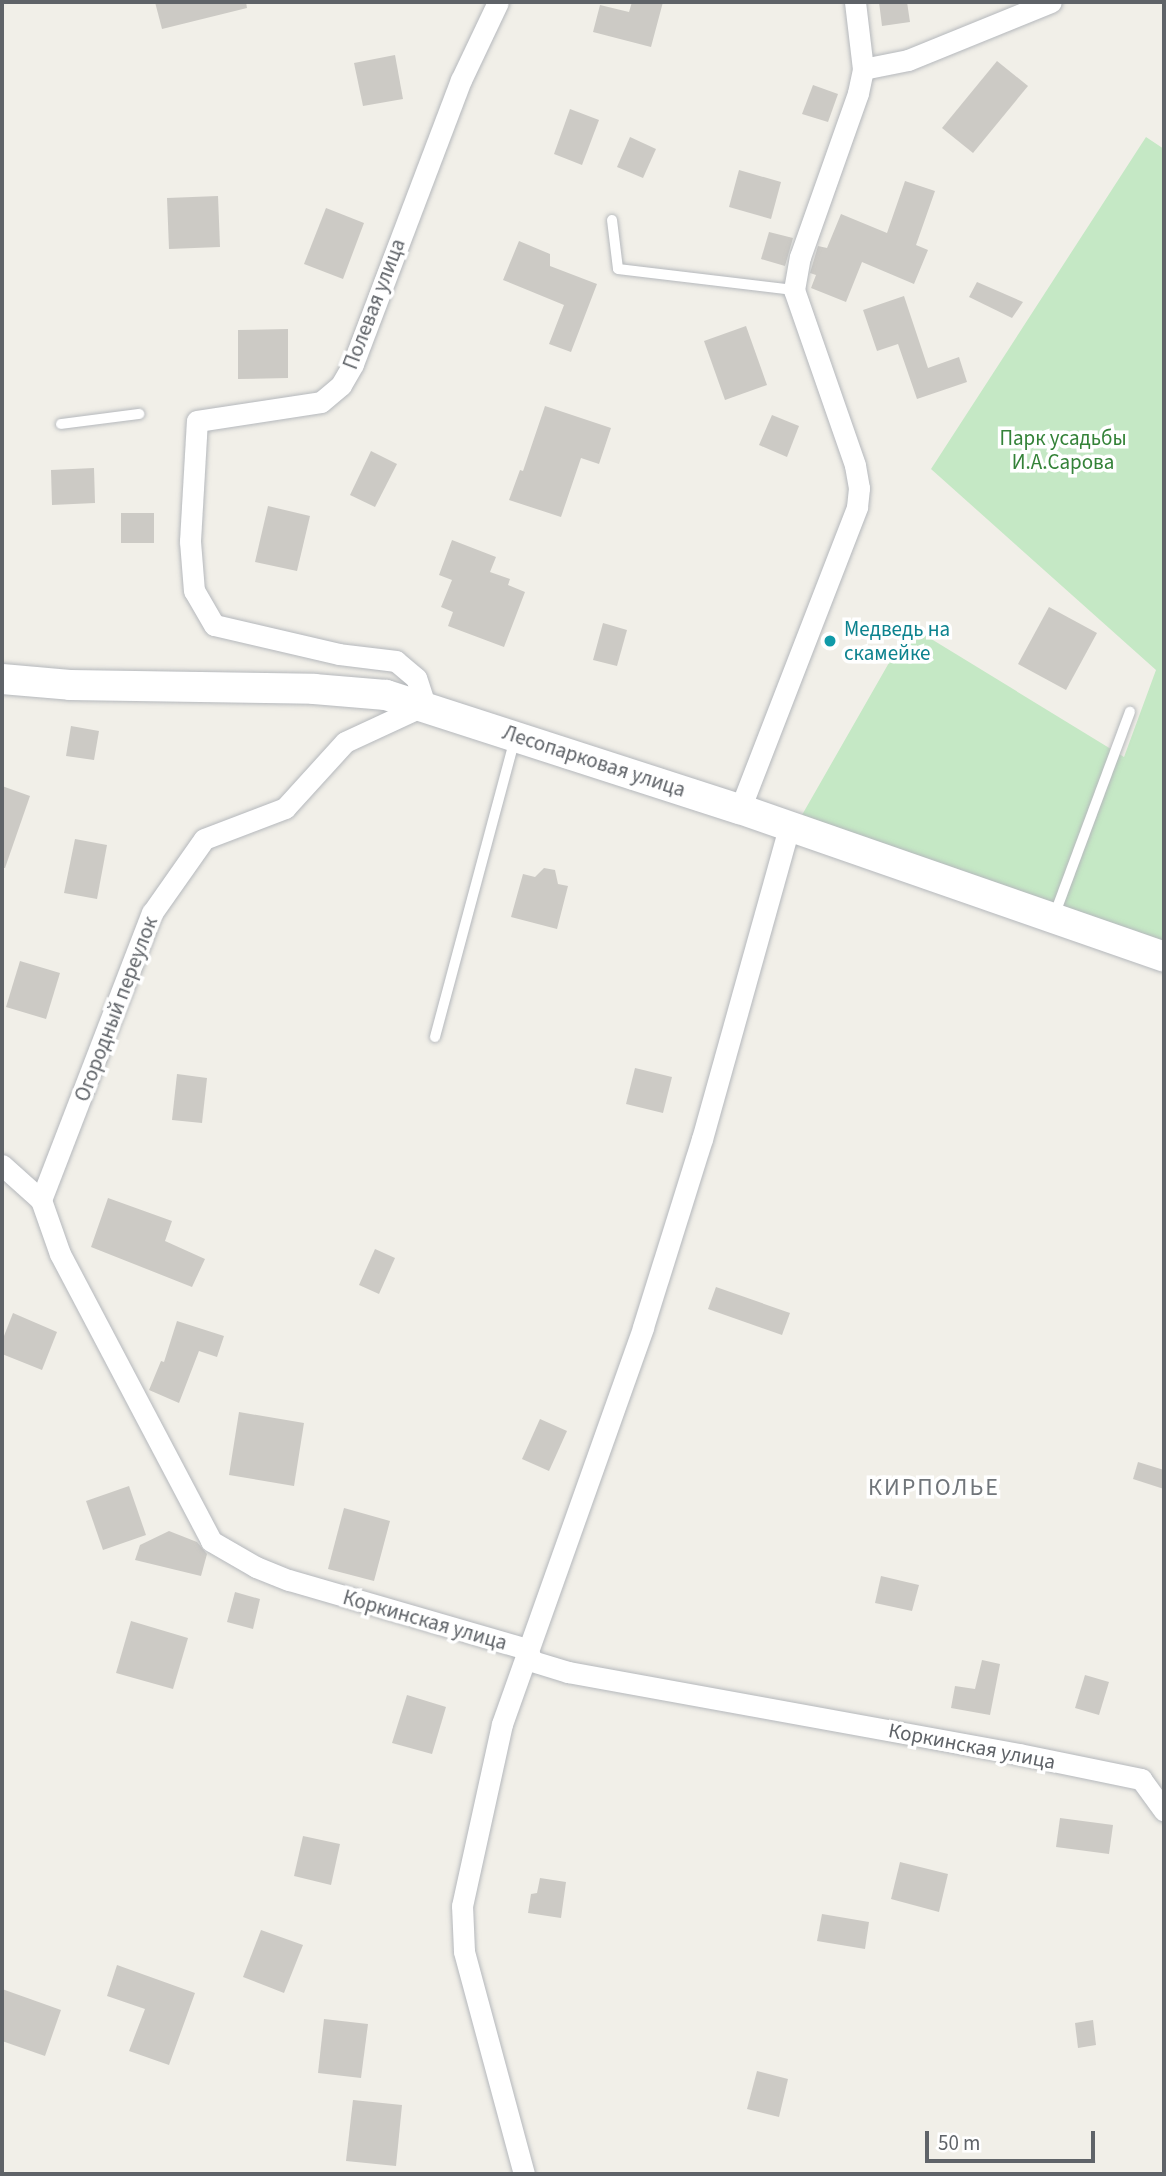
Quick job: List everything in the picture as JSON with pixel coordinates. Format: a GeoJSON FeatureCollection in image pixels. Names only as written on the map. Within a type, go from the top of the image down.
{"type":"FeatureCollection","features":[{"type":"Feature","properties":{"kind":"street","name":"Полевая улица"},"geometry":{"type":"LineString","coordinates":[[425,705],[416,678],[396,662],[339,654],[214,625],[194,591],[190,541],[197,421],[321,402],[341,386],[353,364],[461,80],[498,2]]}},
{"type":"Feature","properties":{"kind":"street"},"geometry":{"type":"LineString","coordinates":[[740,809],[857,507],[859,488],[855,465],[794,290],[800,257],[858,93],[863,69],[855,2]]}},
{"type":"Feature","properties":{"kind":"street"},"geometry":{"type":"LineString","coordinates":[[863,69],[908,60],[1051,2]]}},
{"type":"Feature","properties":{"kind":"street","name":"Лесопарковая улица"},"geometry":{"type":"LineString","coordinates":[[2,679],[69,685],[314,689],[386,695],[425,705],[740,809],[1164,957]]}},
{"type":"Feature","properties":{"kind":"street","name":"Огородный переулок"},"geometry":{"type":"LineString","coordinates":[[41,1200],[152,913],[204,839],[285,808],[345,742],[425,705]]}},
{"type":"Feature","properties":{"kind":"street"},"geometry":{"type":"LineString","coordinates":[[524,2174],[464,1951],[462,1906],[488,1776],[527,1649],[643,1327],[702,1139],[789,828]]}},
{"type":"Feature","properties":{"kind":"street"},"geometry":{"type":"LineString","coordinates":[[2,1164],[41,1200]]}},
{"type":"Feature","properties":{"kind":"street","name":"Коркинская улица"},"geometry":{"type":"LineString","coordinates":[[41,1200],[60,1254],[211,1541],[256,1567],[289,1580],[527,1649],[533,1661],[568,1672],[1019,1754],[1141,1779],[1164,1811]]}},
{"type":"Feature","properties":{"kind":"lane"},"geometry":{"type":"LineString","coordinates":[[612,220],[618,269],[794,290]]}},
{"type":"Feature","properties":{"kind":"lane"},"geometry":{"type":"LineString","coordinates":[[61,424],[139,414]]}},
{"type":"Feature","properties":{"kind":"lane"},"geometry":{"type":"LineString","coordinates":[[1052,919],[1130,712]]}},
{"type":"Feature","properties":{"kind":"lane"},"geometry":{"type":"LineString","coordinates":[[435,1037],[516,735]]}},
{"type":"Feature","properties":{"kind":"green space","name":"Парк усадьбы И.А.Сарова"},"geometry":{"type":"Polygon","coordinates":[[[1146,137],[1164,149],[1164,941],[802,815],[910,626],[1124,757],[1156,670],[931,469],[1146,137]]]}},
{"type":"Feature","properties":{"kind":"building"},"geometry":{"type":"Polygon","coordinates":[[[155,2],[246,2],[247,8],[162,29],[155,2]]]}},
{"type":"Feature","properties":{"kind":"building"},"geometry":{"type":"Polygon","coordinates":[[[632,2],[663,2],[651,47],[593,32],[600,5],[629,12],[632,2]]]}},
{"type":"Feature","properties":{"kind":"building"},"geometry":{"type":"Polygon","coordinates":[[[879,2],[907,2],[910,22],[882,26],[879,2]]]}},
{"type":"Feature","properties":{"kind":"building"},"geometry":{"type":"Polygon","coordinates":[[[395,55],[403,99],[363,106],[354,63],[395,55]]]}},
{"type":"Feature","properties":{"kind":"building"},"geometry":{"type":"Polygon","coordinates":[[[997,61],[1028,86],[973,153],[942,128],[997,61]]]}},
{"type":"Feature","properties":{"kind":"building"},"geometry":{"type":"Polygon","coordinates":[[[813,85],[838,94],[828,122],[802,114],[813,85]]]}},
{"type":"Feature","properties":{"kind":"building"},"geometry":{"type":"Polygon","coordinates":[[[570,109],[599,120],[582,165],[554,154],[570,109]]]}},
{"type":"Feature","properties":{"kind":"building"},"geometry":{"type":"Polygon","coordinates":[[[630,137],[656,149],[643,178],[617,167],[630,137]]]}},
{"type":"Feature","properties":{"kind":"building"},"geometry":{"type":"Polygon","coordinates":[[[739,170],[781,182],[771,219],[729,207],[739,170]]]}},
{"type":"Feature","properties":{"kind":"building"},"geometry":{"type":"Polygon","coordinates":[[[905,181],[935,191],[916,245],[928,250],[914,284],[862,262],[846,302],[811,288],[816,275],[810,273],[818,246],[827,248],[841,214],[887,233],[905,181]]]}},
{"type":"Feature","properties":{"kind":"building"},"geometry":{"type":"Polygon","coordinates":[[[218,196],[220,247],[169,249],[167,198],[218,196]]]}},
{"type":"Feature","properties":{"kind":"building"},"geometry":{"type":"Polygon","coordinates":[[[326,208],[364,223],[343,279],[304,264],[326,208]]]}},
{"type":"Feature","properties":{"kind":"building"},"geometry":{"type":"Polygon","coordinates":[[[769,232],[793,238],[785,266],[761,259],[769,232]]]}},
{"type":"Feature","properties":{"kind":"building"},"geometry":{"type":"Polygon","coordinates":[[[519,241],[550,254],[550,266],[597,284],[571,352],[549,344],[564,305],[503,280],[519,241]]]}},
{"type":"Feature","properties":{"kind":"building"},"geometry":{"type":"Polygon","coordinates":[[[977,282],[1023,302],[1012,318],[969,297],[977,282]]]}},
{"type":"Feature","properties":{"kind":"building"},"geometry":{"type":"Polygon","coordinates":[[[904,296],[928,368],[959,357],[967,382],[917,399],[898,344],[877,351],[863,310],[904,296]]]}},
{"type":"Feature","properties":{"kind":"building"},"geometry":{"type":"Polygon","coordinates":[[[746,326],[767,385],[725,400],[704,341],[746,326]]]}},
{"type":"Feature","properties":{"kind":"building"},"geometry":{"type":"Polygon","coordinates":[[[288,329],[288,378],[238,379],[238,330],[288,329]]]}},
{"type":"Feature","properties":{"kind":"building"},"geometry":{"type":"Polygon","coordinates":[[[545,406],[611,428],[599,464],[581,458],[561,517],[509,500],[520,470],[523,471],[545,406]]]}},
{"type":"Feature","properties":{"kind":"building"},"geometry":{"type":"Polygon","coordinates":[[[772,415],[799,426],[787,457],[759,445],[772,415]]]}},
{"type":"Feature","properties":{"kind":"building"},"geometry":{"type":"Polygon","coordinates":[[[371,451],[397,464],[375,507],[350,495],[371,451]]]}},
{"type":"Feature","properties":{"kind":"building"},"geometry":{"type":"Polygon","coordinates":[[[94,468],[95,503],[52,505],[51,470],[94,468]]]}},
{"type":"Feature","properties":{"kind":"building"},"geometry":{"type":"Polygon","coordinates":[[[268,506],[310,516],[297,571],[255,562],[268,506]]]}},
{"type":"Feature","properties":{"kind":"building"},"geometry":{"type":"Polygon","coordinates":[[[121,513],[154,513],[154,543],[121,543],[121,513]]]}},
{"type":"Feature","properties":{"kind":"building"},"geometry":{"type":"Polygon","coordinates":[[[452,540],[496,557],[490,572],[510,579],[508,585],[525,592],[504,647],[448,626],[453,612],[441,607],[452,580],[439,575],[452,540]]]}},
{"type":"Feature","properties":{"kind":"building"},"geometry":{"type":"Polygon","coordinates":[[[1049,607],[1097,633],[1066,690],[1018,664],[1049,607]]]}},
{"type":"Feature","properties":{"kind":"building"},"geometry":{"type":"Polygon","coordinates":[[[603,623],[627,630],[617,666],[593,660],[603,623]]]}},
{"type":"Feature","properties":{"kind":"building"},"geometry":{"type":"Polygon","coordinates":[[[71,726],[99,731],[94,760],[66,756],[71,726]]]}},
{"type":"Feature","properties":{"kind":"building"},"geometry":{"type":"Polygon","coordinates":[[[2,786],[30,796],[5,868],[2,868],[2,786]]]}},
{"type":"Feature","properties":{"kind":"building"},"geometry":{"type":"Polygon","coordinates":[[[75,839],[107,845],[97,899],[64,893],[75,839]]]}},
{"type":"Feature","properties":{"kind":"building"},"geometry":{"type":"Polygon","coordinates":[[[544,868],[555,870],[558,884],[568,886],[557,929],[511,917],[523,874],[535,877],[544,868]]]}},
{"type":"Feature","properties":{"kind":"building"},"geometry":{"type":"Polygon","coordinates":[[[20,961],[60,973],[46,1019],[6,1007],[20,961]]]}},
{"type":"Feature","properties":{"kind":"building"},"geometry":{"type":"Polygon","coordinates":[[[635,1068],[672,1077],[663,1113],[626,1104],[635,1068]]]}},
{"type":"Feature","properties":{"kind":"building"},"geometry":{"type":"Polygon","coordinates":[[[177,1074],[207,1078],[202,1123],[172,1120],[177,1074]]]}},
{"type":"Feature","properties":{"kind":"building"},"geometry":{"type":"Polygon","coordinates":[[[108,1198],[172,1221],[165,1241],[205,1259],[192,1287],[91,1247],[108,1198]]]}},
{"type":"Feature","properties":{"kind":"building"},"geometry":{"type":"Polygon","coordinates":[[[375,1249],[395,1258],[379,1294],[359,1285],[375,1249]]]}},
{"type":"Feature","properties":{"kind":"building"},"geometry":{"type":"Polygon","coordinates":[[[716,1287],[790,1313],[782,1335],[708,1309],[716,1287]]]}},
{"type":"Feature","properties":{"kind":"building"},"geometry":{"type":"Polygon","coordinates":[[[13,1313],[57,1332],[42,1370],[2,1354],[2,1341],[13,1313]]]}},
{"type":"Feature","properties":{"kind":"building"},"geometry":{"type":"Polygon","coordinates":[[[177,1321],[224,1336],[217,1357],[199,1351],[179,1403],[149,1390],[161,1361],[164,1362],[177,1321]]]}},
{"type":"Feature","properties":{"kind":"building"},"geometry":{"type":"Polygon","coordinates":[[[239,1412],[304,1423],[294,1486],[229,1475],[239,1412]]]}},
{"type":"Feature","properties":{"kind":"building"},"geometry":{"type":"Polygon","coordinates":[[[540,1419],[567,1431],[549,1471],[522,1459],[540,1419]]]}},
{"type":"Feature","properties":{"kind":"building"},"geometry":{"type":"Polygon","coordinates":[[[1138,1462],[1164,1470],[1164,1489],[1133,1479],[1138,1462]]]}},
{"type":"Feature","properties":{"kind":"building"},"geometry":{"type":"Polygon","coordinates":[[[129,1486],[146,1535],[103,1550],[86,1501],[129,1486]]]}},
{"type":"Feature","properties":{"kind":"building"},"geometry":{"type":"Polygon","coordinates":[[[344,1508],[390,1521],[374,1581],[328,1569],[344,1508]]]}},
{"type":"Feature","properties":{"kind":"building"},"geometry":{"type":"Polygon","coordinates":[[[169,1531],[197,1542],[207,1554],[201,1576],[135,1560],[140,1545],[169,1531]]]}},
{"type":"Feature","properties":{"kind":"building"},"geometry":{"type":"Polygon","coordinates":[[[881,1576],[919,1585],[912,1611],[875,1603],[881,1576]]]}},
{"type":"Feature","properties":{"kind":"building"},"geometry":{"type":"Polygon","coordinates":[[[235,1592],[260,1599],[253,1629],[227,1622],[235,1592]]]}},
{"type":"Feature","properties":{"kind":"building"},"geometry":{"type":"Polygon","coordinates":[[[131,1621],[188,1638],[173,1689],[116,1673],[131,1621]]]}},
{"type":"Feature","properties":{"kind":"building"},"geometry":{"type":"Polygon","coordinates":[[[982,1660],[1000,1664],[990,1715],[951,1708],[955,1686],[975,1689],[982,1660]]]}},
{"type":"Feature","properties":{"kind":"building"},"geometry":{"type":"Polygon","coordinates":[[[1085,1675],[1109,1682],[1099,1715],[1075,1708],[1085,1675]]]}},
{"type":"Feature","properties":{"kind":"building"},"geometry":{"type":"Polygon","coordinates":[[[407,1695],[446,1707],[432,1754],[392,1743],[407,1695]]]}},
{"type":"Feature","properties":{"kind":"building"},"geometry":{"type":"Polygon","coordinates":[[[1060,1818],[1113,1825],[1109,1854],[1056,1847],[1060,1818]]]}},
{"type":"Feature","properties":{"kind":"building"},"geometry":{"type":"Polygon","coordinates":[[[303,1836],[340,1844],[331,1885],[294,1876],[303,1836]]]}},
{"type":"Feature","properties":{"kind":"building"},"geometry":{"type":"Polygon","coordinates":[[[900,1862],[948,1874],[939,1912],[891,1899],[900,1862]]]}},
{"type":"Feature","properties":{"kind":"building"},"geometry":{"type":"Polygon","coordinates":[[[540,1878],[566,1882],[561,1918],[528,1913],[531,1894],[537,1893],[540,1878]]]}},
{"type":"Feature","properties":{"kind":"building"},"geometry":{"type":"Polygon","coordinates":[[[822,1914],[869,1922],[865,1949],[817,1941],[822,1914]]]}},
{"type":"Feature","properties":{"kind":"building"},"geometry":{"type":"Polygon","coordinates":[[[261,1930],[303,1945],[284,1993],[243,1977],[261,1930]]]}},
{"type":"Feature","properties":{"kind":"building"},"geometry":{"type":"Polygon","coordinates":[[[117,1965],[195,1993],[169,2065],[129,2051],[145,2009],[107,1996],[117,1965]]]}},
{"type":"Feature","properties":{"kind":"building"},"geometry":{"type":"Polygon","coordinates":[[[2,1989],[61,2010],[45,2056],[2,2041],[2,1989]]]}},
{"type":"Feature","properties":{"kind":"building"},"geometry":{"type":"Polygon","coordinates":[[[324,2019],[368,2024],[361,2078],[318,2073],[324,2019]]]}},
{"type":"Feature","properties":{"kind":"building"},"geometry":{"type":"Polygon","coordinates":[[[1093,2020],[1096,2045],[1078,2048],[1075,2023],[1093,2020]]]}},
{"type":"Feature","properties":{"kind":"building"},"geometry":{"type":"Polygon","coordinates":[[[757,2071],[788,2079],[779,2117],[747,2109],[757,2071]]]}},
{"type":"Feature","properties":{"kind":"building"},"geometry":{"type":"Polygon","coordinates":[[[353,2100],[402,2105],[396,2166],[346,2161],[353,2100]]]}},
{"type":"Feature","properties":{"kind":"place","name":"Медведь на скамейке"},"geometry":{"type":"Point","coordinates":[830,641]}},
{"type":"Feature","properties":{"kind":"district","name":"КИРПОЛЬЕ"},"geometry":{"type":"Point","coordinates":[934,1488]}}]}
